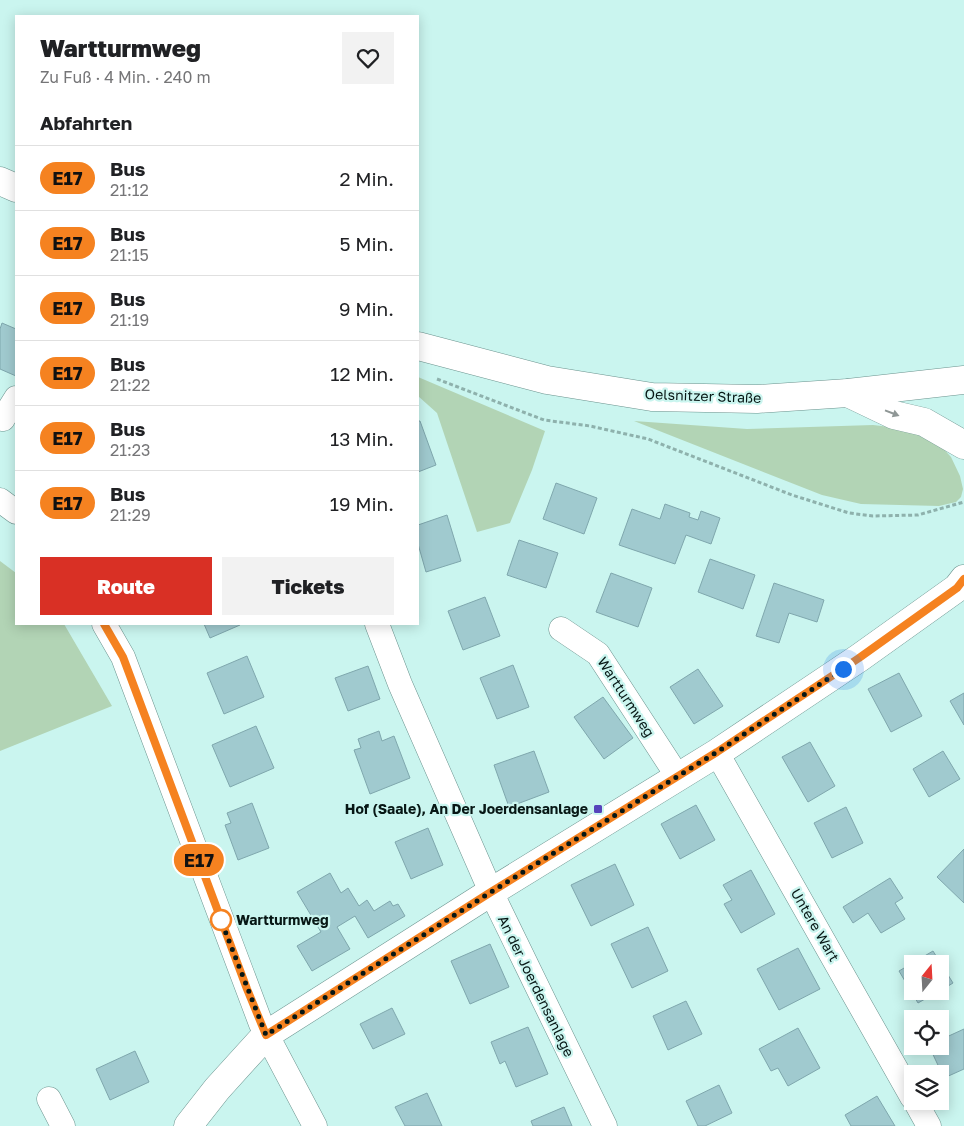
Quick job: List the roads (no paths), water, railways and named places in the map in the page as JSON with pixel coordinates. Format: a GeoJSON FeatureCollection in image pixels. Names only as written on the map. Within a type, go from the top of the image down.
{"type":"FeatureCollection","features":[{"type":"Feature","properties":{"kind":"street"},"geometry":{"type":"LineString","coordinates":[[0,181],[15,188]]}},
{"type":"Feature","properties":{"kind":"street","name":"Oelsnitzer Straße"},"geometry":{"type":"LineString","coordinates":[[419,346],[547,380],[652,396],[757,399],[848,393],[964,380]]}},
{"type":"Feature","properties":{"kind":"street"},"geometry":{"type":"LineString","coordinates":[[848,393],[894,415],[924,422],[964,445]]}},
{"type":"Feature","properties":{"kind":"street"},"geometry":{"type":"LineString","coordinates":[[0,417],[3,419],[15,400]]}},
{"type":"Feature","properties":{"kind":"street"},"geometry":{"type":"LineString","coordinates":[[0,500],[15,511]]}},
{"type":"Feature","properties":{"kind":"street"},"geometry":{"type":"LineString","coordinates":[[188,1126],[217,1089],[266,1035],[491,892],[717,752],[859,658],[957,588],[964,579]]}},
{"type":"Feature","properties":{"kind":"street"},"geometry":{"type":"LineString","coordinates":[[105,625],[123,657],[266,1035],[315,1126]]}},
{"type":"Feature","properties":{"kind":"street","name":"An der Joerdensanlage"},"geometry":{"type":"LineString","coordinates":[[377,625],[404,693],[491,892],[605,1126]]}},
{"type":"Feature","properties":{"kind":"street","name":"Wartturmweg"},"geometry":{"type":"LineString","coordinates":[[562,629],[598,654],[678,777]]}},
{"type":"Feature","properties":{"kind":"street","name":"Untere Wart"},"geometry":{"type":"LineString","coordinates":[[717,752],[904,1083]]}},
{"type":"Feature","properties":{"kind":"street"},"geometry":{"type":"LineString","coordinates":[[50,1099],[63,1126]]}},
{"type":"Feature","properties":{"kind":"street"},"geometry":{"type":"LineString","coordinates":[[920,1110],[929,1126]]}},
{"type":"Feature","properties":{"kind":"place","name":"Hof (Saale), An Der Joerdensanlage"},"geometry":{"type":"Point","coordinates":[598,809]}},
{"type":"Feature","properties":{"kind":"place","name":"Wartturmweg"},"geometry":{"type":"Point","coordinates":[221,920]}}]}
